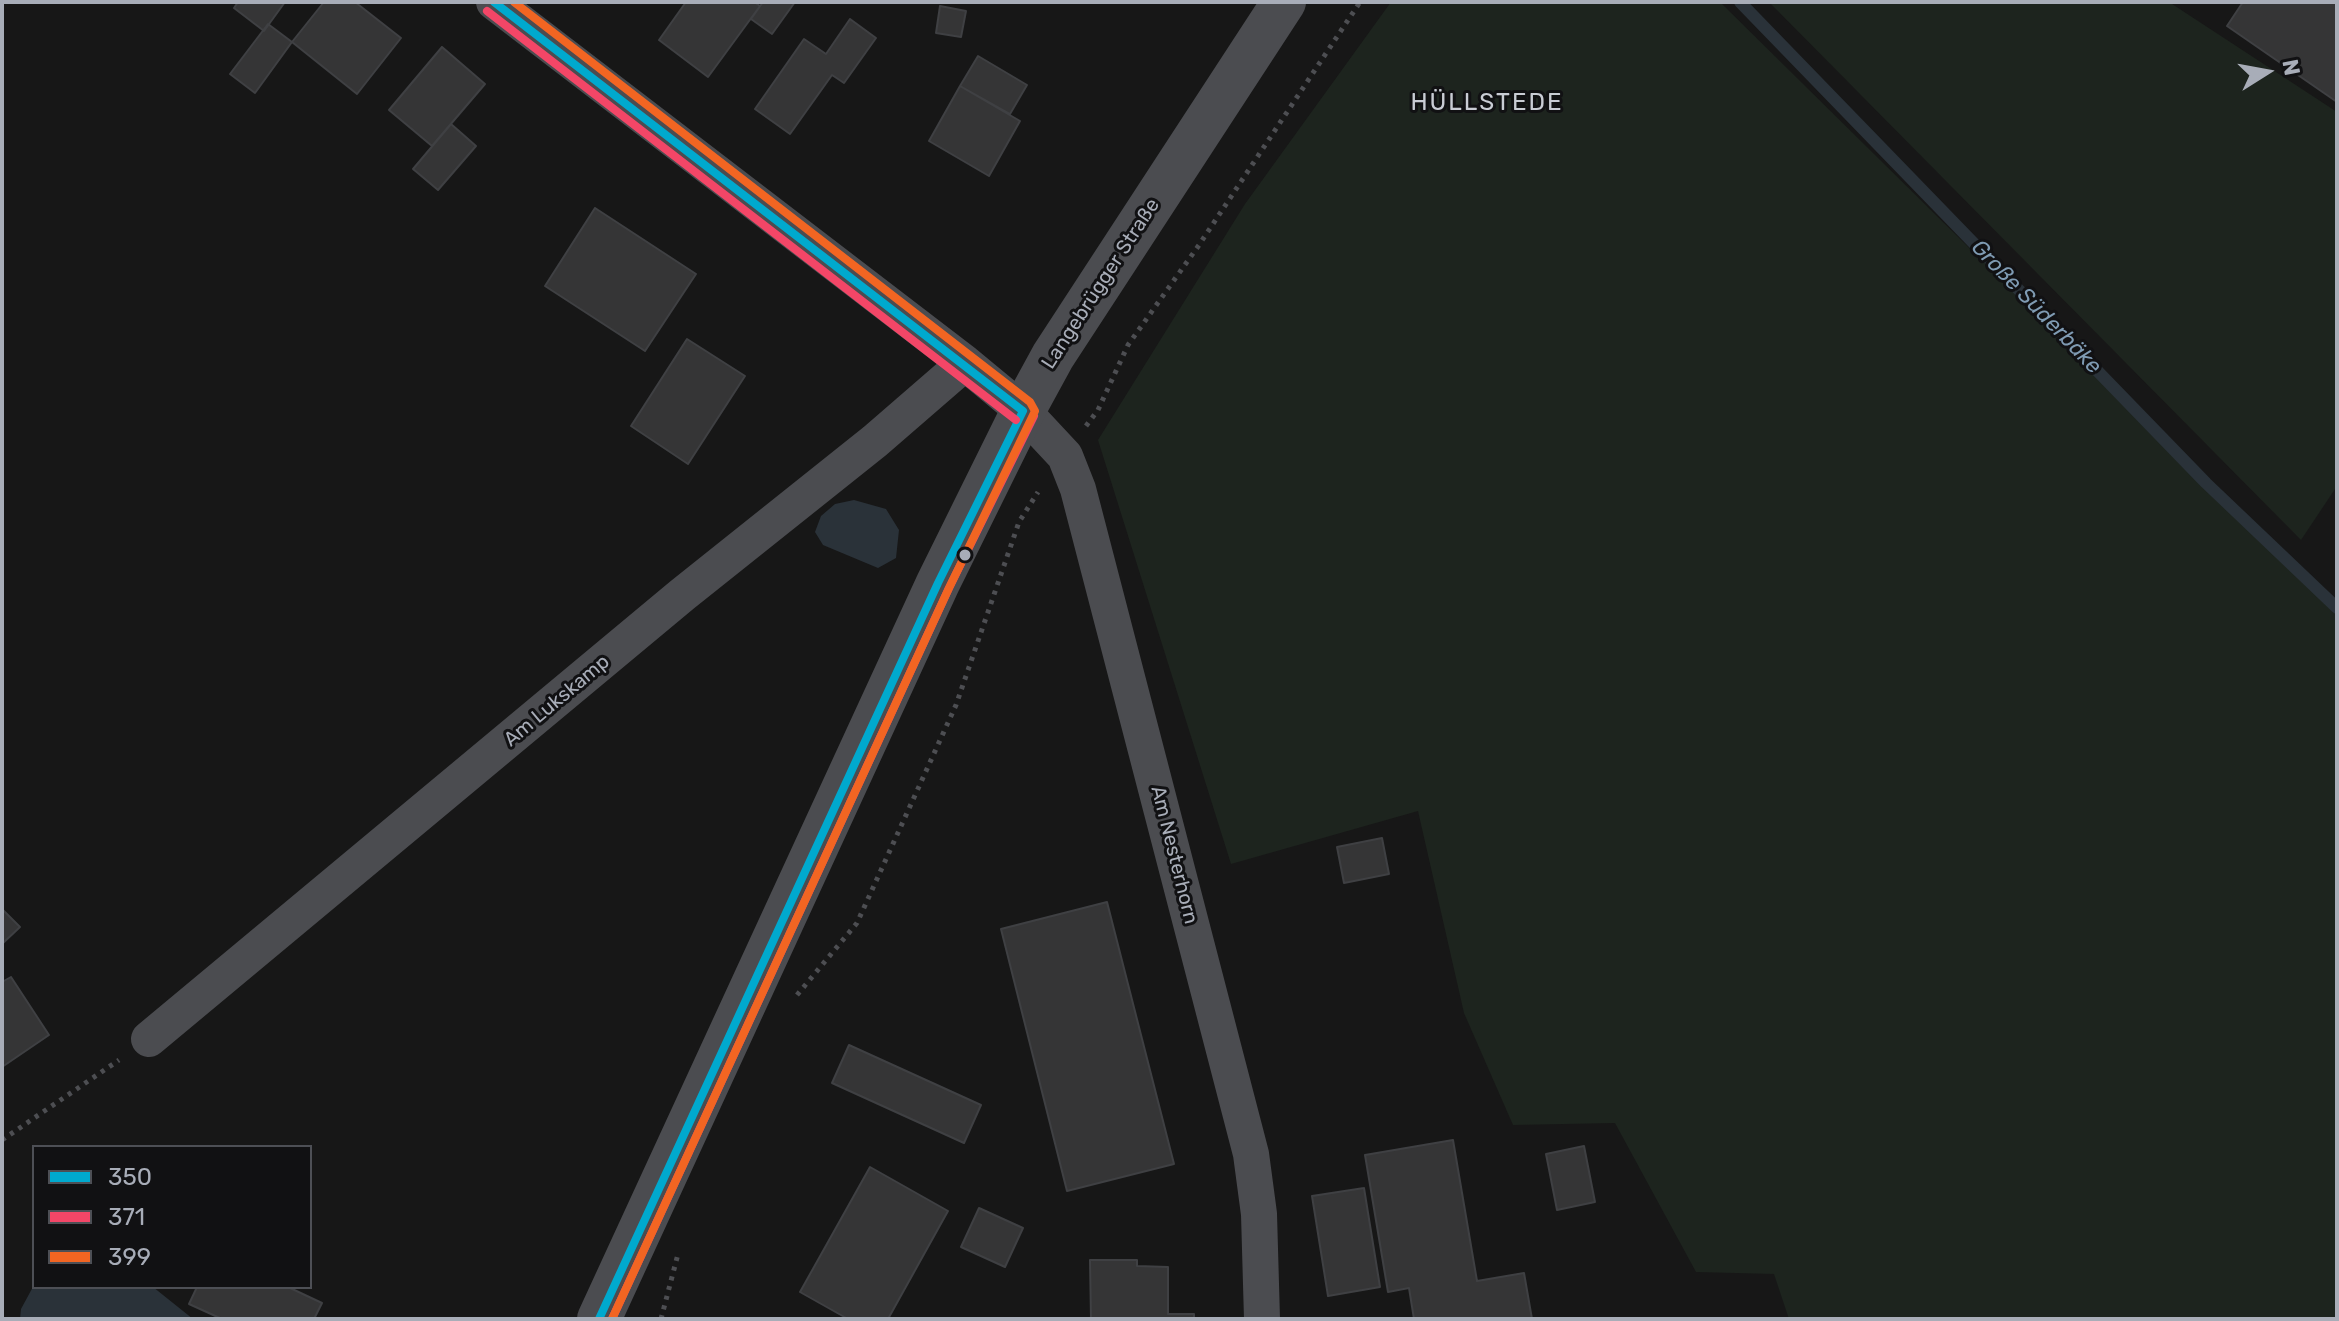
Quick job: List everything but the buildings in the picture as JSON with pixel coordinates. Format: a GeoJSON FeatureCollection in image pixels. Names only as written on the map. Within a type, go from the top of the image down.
{"type":"FeatureCollection","features":[{"type":"Feature","properties":{"kind":"street","name":"Am Nesterhorn"},"geometry":{"type":"LineString","coordinates":[[494,2],[965,363],[1023,411],[1065,456],[1078,489],[1251,1154],[1259,1214],[1262,1319]]}},
{"type":"Feature","properties":{"kind":"street","name":"Langebrügger Straße"},"geometry":{"type":"LineString","coordinates":[[599,1319],[938,583],[1023,411],[1053,356],[1284,2]]}},
{"type":"Feature","properties":{"kind":"street","name":"Am Lukskamp"},"geometry":{"type":"LineString","coordinates":[[149,1039],[682,595],[875,441],[965,363]]}},
{"type":"Feature","properties":{"kind":"path"},"geometry":{"type":"LineString","coordinates":[[790,1003],[857,923],[956,705],[1019,522],[1047,478],[1098,410],[1128,345],[1199,245],[1360,2]]}},
{"type":"Feature","properties":{"kind":"path"},"geometry":{"type":"LineString","coordinates":[[2,1140],[149,1039]]}},
{"type":"Feature","properties":{"kind":"path"},"geometry":{"type":"LineString","coordinates":[[661,1319],[681,1242]]}},
{"type":"Feature","properties":{"kind":"shaded area"},"geometry":{"type":"Polygon","coordinates":[[[1391,2],[1720,2],[2337,611],[2337,1319],[1789,1319],[1774,1274],[1696,1272],[1615,1123],[1513,1125],[1464,1013],[1418,811],[1231,864],[1098,440],[1245,204],[1391,2]]]}},
{"type":"Feature","properties":{"kind":"shaded area"},"geometry":{"type":"Polygon","coordinates":[[[1769,2],[2169,2],[2337,112],[2337,486],[2301,540],[1769,2]]]}},
{"type":"Feature","properties":{"kind":"shaded area"},"geometry":{"type":"Polygon","coordinates":[[[854,500],[886,509],[899,530],[896,558],[878,568],[823,545],[815,532],[821,516],[835,504],[854,500]]]}},
{"type":"Feature","properties":{"kind":"shaded area"},"geometry":{"type":"Polygon","coordinates":[[[32,1289],[156,1289],[193,1319],[20,1319],[21,1309],[32,1289]]]}},
{"type":"Feature","properties":{"kind":"waterway","name":"Große Süderbäke"},"geometry":{"type":"LineString","coordinates":[[1740,2],[2206,483],[2337,608]]}},
{"type":"Feature","properties":{"kind":"transit line","name":"350"},"geometry":{"type":"LineString","coordinates":[[494,2],[1023,411]]}},
{"type":"Feature","properties":{"kind":"transit line","name":"399"},"geometry":{"type":"LineString","coordinates":[[514,2],[1030,402],[1035,411],[949,588],[612,1319]]}},
{"type":"Feature","properties":{"kind":"transit line","name":"371"},"geometry":{"type":"LineString","coordinates":[[487,11],[1016,420]]}},
{"type":"Feature","properties":{"kind":"transit line","name":"350"},"geometry":{"type":"LineString","coordinates":[[599,1319],[938,583],[1023,411]]}},
{"type":"Feature","properties":{"kind":"transit line","name":"371"},"geometry":{"type":"LineString","coordinates":[[612,1319],[949,588],[1034,416]]}},
{"type":"Feature","properties":{"kind":"district","name":"HÜLLSTEDE"},"geometry":{"type":"Point","coordinates":[1487,103]}}]}
